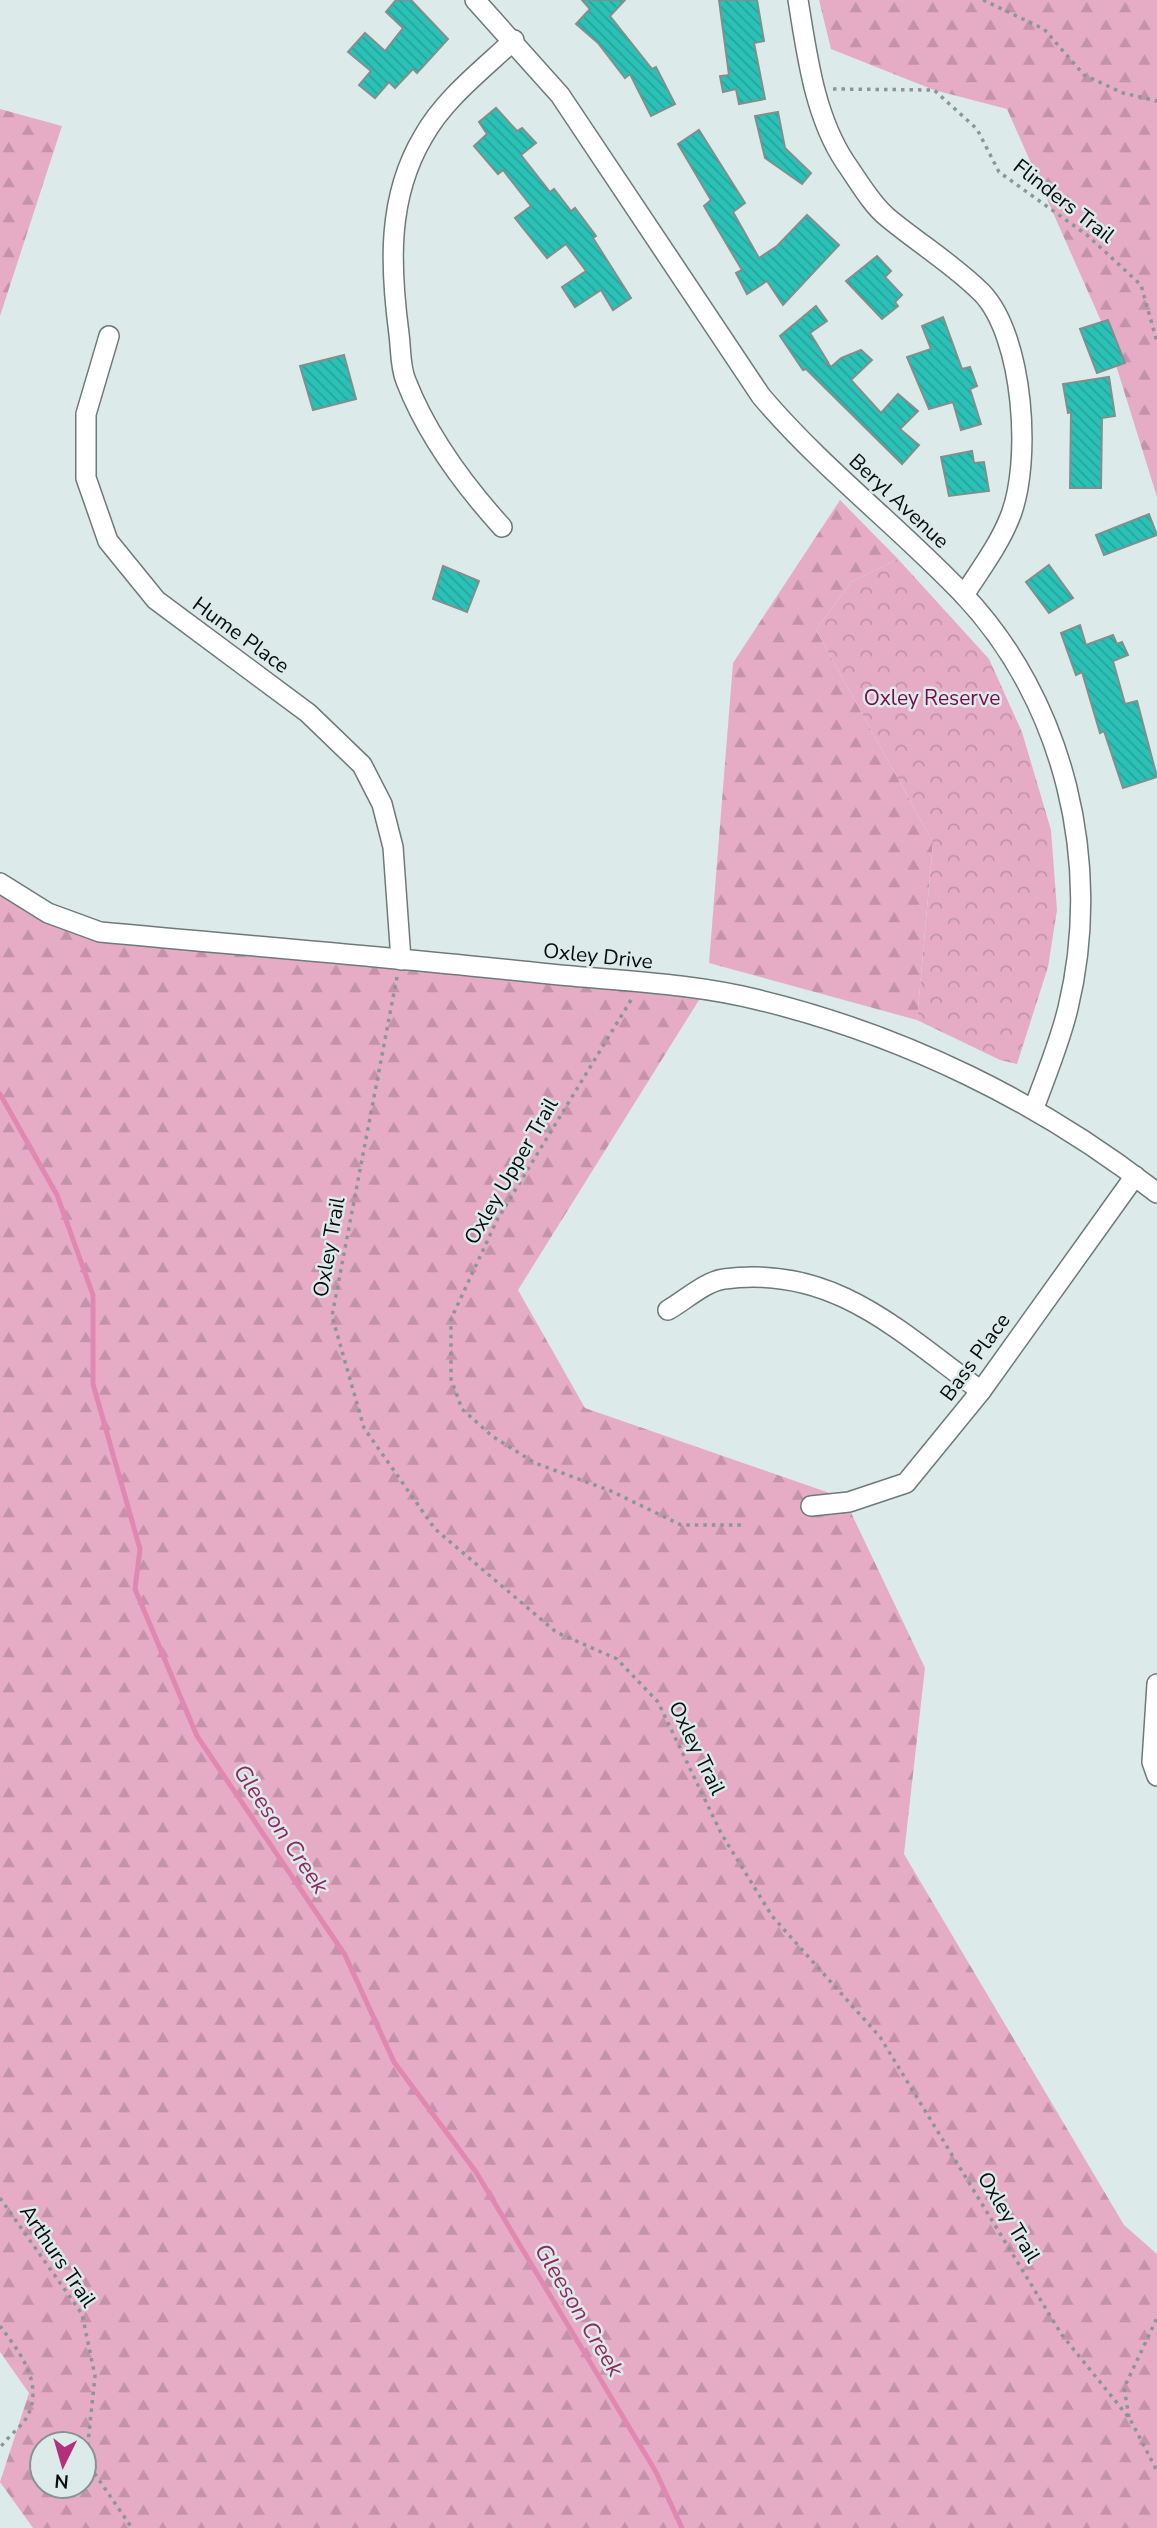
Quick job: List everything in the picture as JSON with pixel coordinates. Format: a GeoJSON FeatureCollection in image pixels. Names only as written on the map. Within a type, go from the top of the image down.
{"type":"FeatureCollection","features":[{"type":"Feature","properties":{"kind":"street","name":"Beryl Avenue"},"geometry":{"type":"LineString","coordinates":[[475,0],[514,40],[560,95],[761,396],[797,438],[964,595],[1027,684],[1052,738],[1071,794],[1079,863],[1079,943],[1069,1007],[1034,1108]]}},
{"type":"Feature","properties":{"kind":"street"},"geometry":{"type":"LineString","coordinates":[[798,0],[813,89],[843,160],[884,215],[951,264],[985,296],[1003,330],[1015,367],[1023,463],[1019,488],[1011,517],[964,595]]}},
{"type":"Feature","properties":{"kind":"street"},"geometry":{"type":"LineString","coordinates":[[502,527],[468,489],[422,417],[404,378],[393,286],[393,252],[395,216],[404,176],[423,135],[452,98],[514,40]]}},
{"type":"Feature","properties":{"kind":"street","name":"Hume Place"},"geometry":{"type":"LineString","coordinates":[[110,336],[86,414],[86,478],[108,541],[156,600],[308,713],[362,765],[382,804],[393,847],[401,960]]}},
{"type":"Feature","properties":{"kind":"street","name":"Oxley Drive"},"geometry":{"type":"LineString","coordinates":[[0,883],[48,913],[100,932],[641,983],[757,999],[820,1017],[898,1045],[1034,1108],[1157,1193]]}},
{"type":"Feature","properties":{"kind":"street","name":"Bass Place"},"geometry":{"type":"LineString","coordinates":[[811,1506],[849,1502],[906,1483],[981,1391],[1135,1176]]}},
{"type":"Feature","properties":{"kind":"street"},"geometry":{"type":"LineString","coordinates":[[668,1310],[722,1279],[769,1279],[819,1286],[863,1304],[981,1391]]}},
{"type":"Feature","properties":{"kind":"street"},"geometry":{"type":"LineString","coordinates":[[1157,1684],[1153,1762],[1157,1776]]}},
{"type":"Feature","properties":{"kind":"path"},"geometry":{"type":"LineString","coordinates":[[983,0],[1044,29],[1084,75],[1123,93],[1157,102]]}},
{"type":"Feature","properties":{"kind":"path","name":"Flinders Trail"},"geometry":{"type":"LineString","coordinates":[[813,89],[934,90],[977,129],[999,172],[1087,235],[1141,285],[1157,342]]}},
{"type":"Feature","properties":{"kind":"path","name":"Oxley Trail"},"geometry":{"type":"LineString","coordinates":[[401,960],[332,1316],[364,1428],[435,1529],[556,1632],[617,1659],[658,1702],[721,1833],[772,1916],[880,2037],[1062,2335],[1130,2419],[1157,2470]]}},
{"type":"Feature","properties":{"kind":"path","name":"Oxley Upper Trail"},"geometry":{"type":"LineString","coordinates":[[641,983],[497,1220],[451,1319],[451,1379],[462,1409],[492,1436],[535,1463],[611,1491],[681,1525],[744,1525]]}},
{"type":"Feature","properties":{"kind":"path","name":"Arthurs Trail"},"geometry":{"type":"LineString","coordinates":[[0,2198],[82,2314],[95,2376],[86,2461],[132,2528]]}},
{"type":"Feature","properties":{"kind":"path"},"geometry":{"type":"LineString","coordinates":[[1130,2419],[1124,2388],[1157,2318]]}},
{"type":"Feature","properties":{"kind":"path"},"geometry":{"type":"LineString","coordinates":[[0,2326],[24,2358],[33,2384],[28,2415],[0,2448]]}},
{"type":"Feature","properties":{"kind":"green space"},"geometry":{"type":"Polygon","coordinates":[[[819,0],[1157,0],[1157,497],[1105,330],[1007,109],[934,90],[831,49],[819,0]]]}},
{"type":"Feature","properties":{"kind":"green space"},"geometry":{"type":"Polygon","coordinates":[[[0,109],[62,126],[0,316],[0,109]]]}},
{"type":"Feature","properties":{"kind":"green space"},"geometry":{"type":"Polygon","coordinates":[[[840,500],[898,559],[851,582],[816,630],[933,842],[917,1020],[709,963],[733,663],[840,500]]]}},
{"type":"Feature","properties":{"kind":"green space","name":"Oxley Reserve"},"geometry":{"type":"Polygon","coordinates":[[[898,559],[989,659],[1022,732],[1051,830],[1057,910],[1048,967],[1017,1064],[1000,1060],[917,1020],[933,842],[816,630],[851,582],[898,559]]]}},
{"type":"Feature","properties":{"kind":"green space"},"geometry":{"type":"Polygon","coordinates":[[[934,672],[939,704],[913,707],[907,673],[934,672]]]}},
{"type":"Feature","properties":{"kind":"green space"},"geometry":{"type":"Polygon","coordinates":[[[0,877],[90,931],[704,992],[518,1290],[585,1408],[844,1498],[925,1668],[904,1854],[1124,2225],[1157,2254],[1157,2528],[33,2528],[0,2482],[29,2393],[0,2352],[0,877]]]}},
{"type":"Feature","properties":{"kind":"building"},"geometry":{"type":"Polygon","coordinates":[[[396,0],[411,0],[448,39],[417,73],[413,69],[395,88],[389,82],[375,98],[359,85],[371,71],[348,52],[365,33],[385,51],[403,28],[386,12],[396,0]]]}},
{"type":"Feature","properties":{"kind":"building"},"geometry":{"type":"Polygon","coordinates":[[[582,0],[625,0],[610,16],[652,69],[656,67],[675,104],[651,116],[630,74],[625,78],[598,43],[576,24],[590,9],[582,0]]]}},
{"type":"Feature","properties":{"kind":"building"},"geometry":{"type":"Polygon","coordinates":[[[719,0],[757,0],[764,41],[754,43],[765,99],[739,104],[736,89],[723,92],[720,76],[729,75],[719,0]]]}},
{"type":"Feature","properties":{"kind":"building"},"geometry":{"type":"Polygon","coordinates":[[[496,108],[517,131],[522,128],[536,143],[521,155],[550,192],[554,189],[571,211],[575,208],[596,236],[593,238],[631,298],[613,310],[601,290],[575,307],[562,287],[586,271],[566,244],[547,258],[515,218],[531,206],[503,170],[498,174],[474,146],[487,134],[479,122],[496,108]]]}},
{"type":"Feature","properties":{"kind":"building"},"geometry":{"type":"Polygon","coordinates":[[[778,112],[785,148],[811,173],[802,184],[765,158],[755,116],[778,112]]]}},
{"type":"Feature","properties":{"kind":"building"},"geometry":{"type":"Polygon","coordinates":[[[699,130],[745,203],[733,212],[759,258],[777,246],[807,215],[839,245],[783,305],[767,281],[747,294],[736,273],[742,270],[704,206],[711,200],[678,144],[699,130]]]}},
{"type":"Feature","properties":{"kind":"building"},"geometry":{"type":"Polygon","coordinates":[[[877,256],[891,271],[885,277],[902,295],[895,302],[898,306],[882,319],[846,281],[877,256]]]}},
{"type":"Feature","properties":{"kind":"building"},"geometry":{"type":"Polygon","coordinates":[[[816,306],[827,321],[810,333],[828,362],[824,364],[828,363],[831,367],[841,358],[861,350],[872,360],[851,380],[881,413],[898,394],[918,411],[900,429],[919,445],[902,464],[806,369],[803,370],[780,336],[816,306]]]}},
{"type":"Feature","properties":{"kind":"building"},"geometry":{"type":"Polygon","coordinates":[[[943,317],[962,369],[970,367],[977,386],[970,389],[981,424],[961,430],[953,402],[929,409],[907,357],[931,349],[922,326],[943,317]]]}},
{"type":"Feature","properties":{"kind":"building"},"geometry":{"type":"Polygon","coordinates":[[[1108,320],[1125,363],[1097,373],[1080,329],[1108,320]]]}},
{"type":"Feature","properties":{"kind":"building"},"geometry":{"type":"Polygon","coordinates":[[[344,355],[356,399],[313,410],[300,366],[344,355]]]}},
{"type":"Feature","properties":{"kind":"building"},"geometry":{"type":"Polygon","coordinates":[[[1109,377],[1115,416],[1102,418],[1101,488],[1070,488],[1071,412],[1068,413],[1063,384],[1109,377]]]}},
{"type":"Feature","properties":{"kind":"building"},"geometry":{"type":"Polygon","coordinates":[[[972,451],[974,463],[984,462],[989,491],[949,496],[941,457],[972,451]]]}},
{"type":"Feature","properties":{"kind":"building"},"geometry":{"type":"Polygon","coordinates":[[[1149,514],[1157,535],[1104,555],[1096,535],[1149,514]]]}},
{"type":"Feature","properties":{"kind":"building"},"geometry":{"type":"Polygon","coordinates":[[[1049,565],[1073,598],[1049,613],[1026,582],[1049,565]]]}},
{"type":"Feature","properties":{"kind":"building"},"geometry":{"type":"Polygon","coordinates":[[[443,566],[479,581],[467,612],[433,599],[443,566]]]}},
{"type":"Feature","properties":{"kind":"building"},"geometry":{"type":"Polygon","coordinates":[[[1080,625],[1086,645],[1113,635],[1117,644],[1122,642],[1128,655],[1113,661],[1125,704],[1137,701],[1157,777],[1123,788],[1104,731],[1100,733],[1082,672],[1076,675],[1061,633],[1080,625]]]}},
{"type":"Feature","properties":{"kind":"waterway","name":"Gleeson Creek"},"geometry":{"type":"LineString","coordinates":[[0,1094],[57,1195],[93,1295],[93,1384],[140,1549],[135,1589],[197,1736],[345,1955],[394,2062],[476,2172],[656,2472],[682,2528]]}}]}
